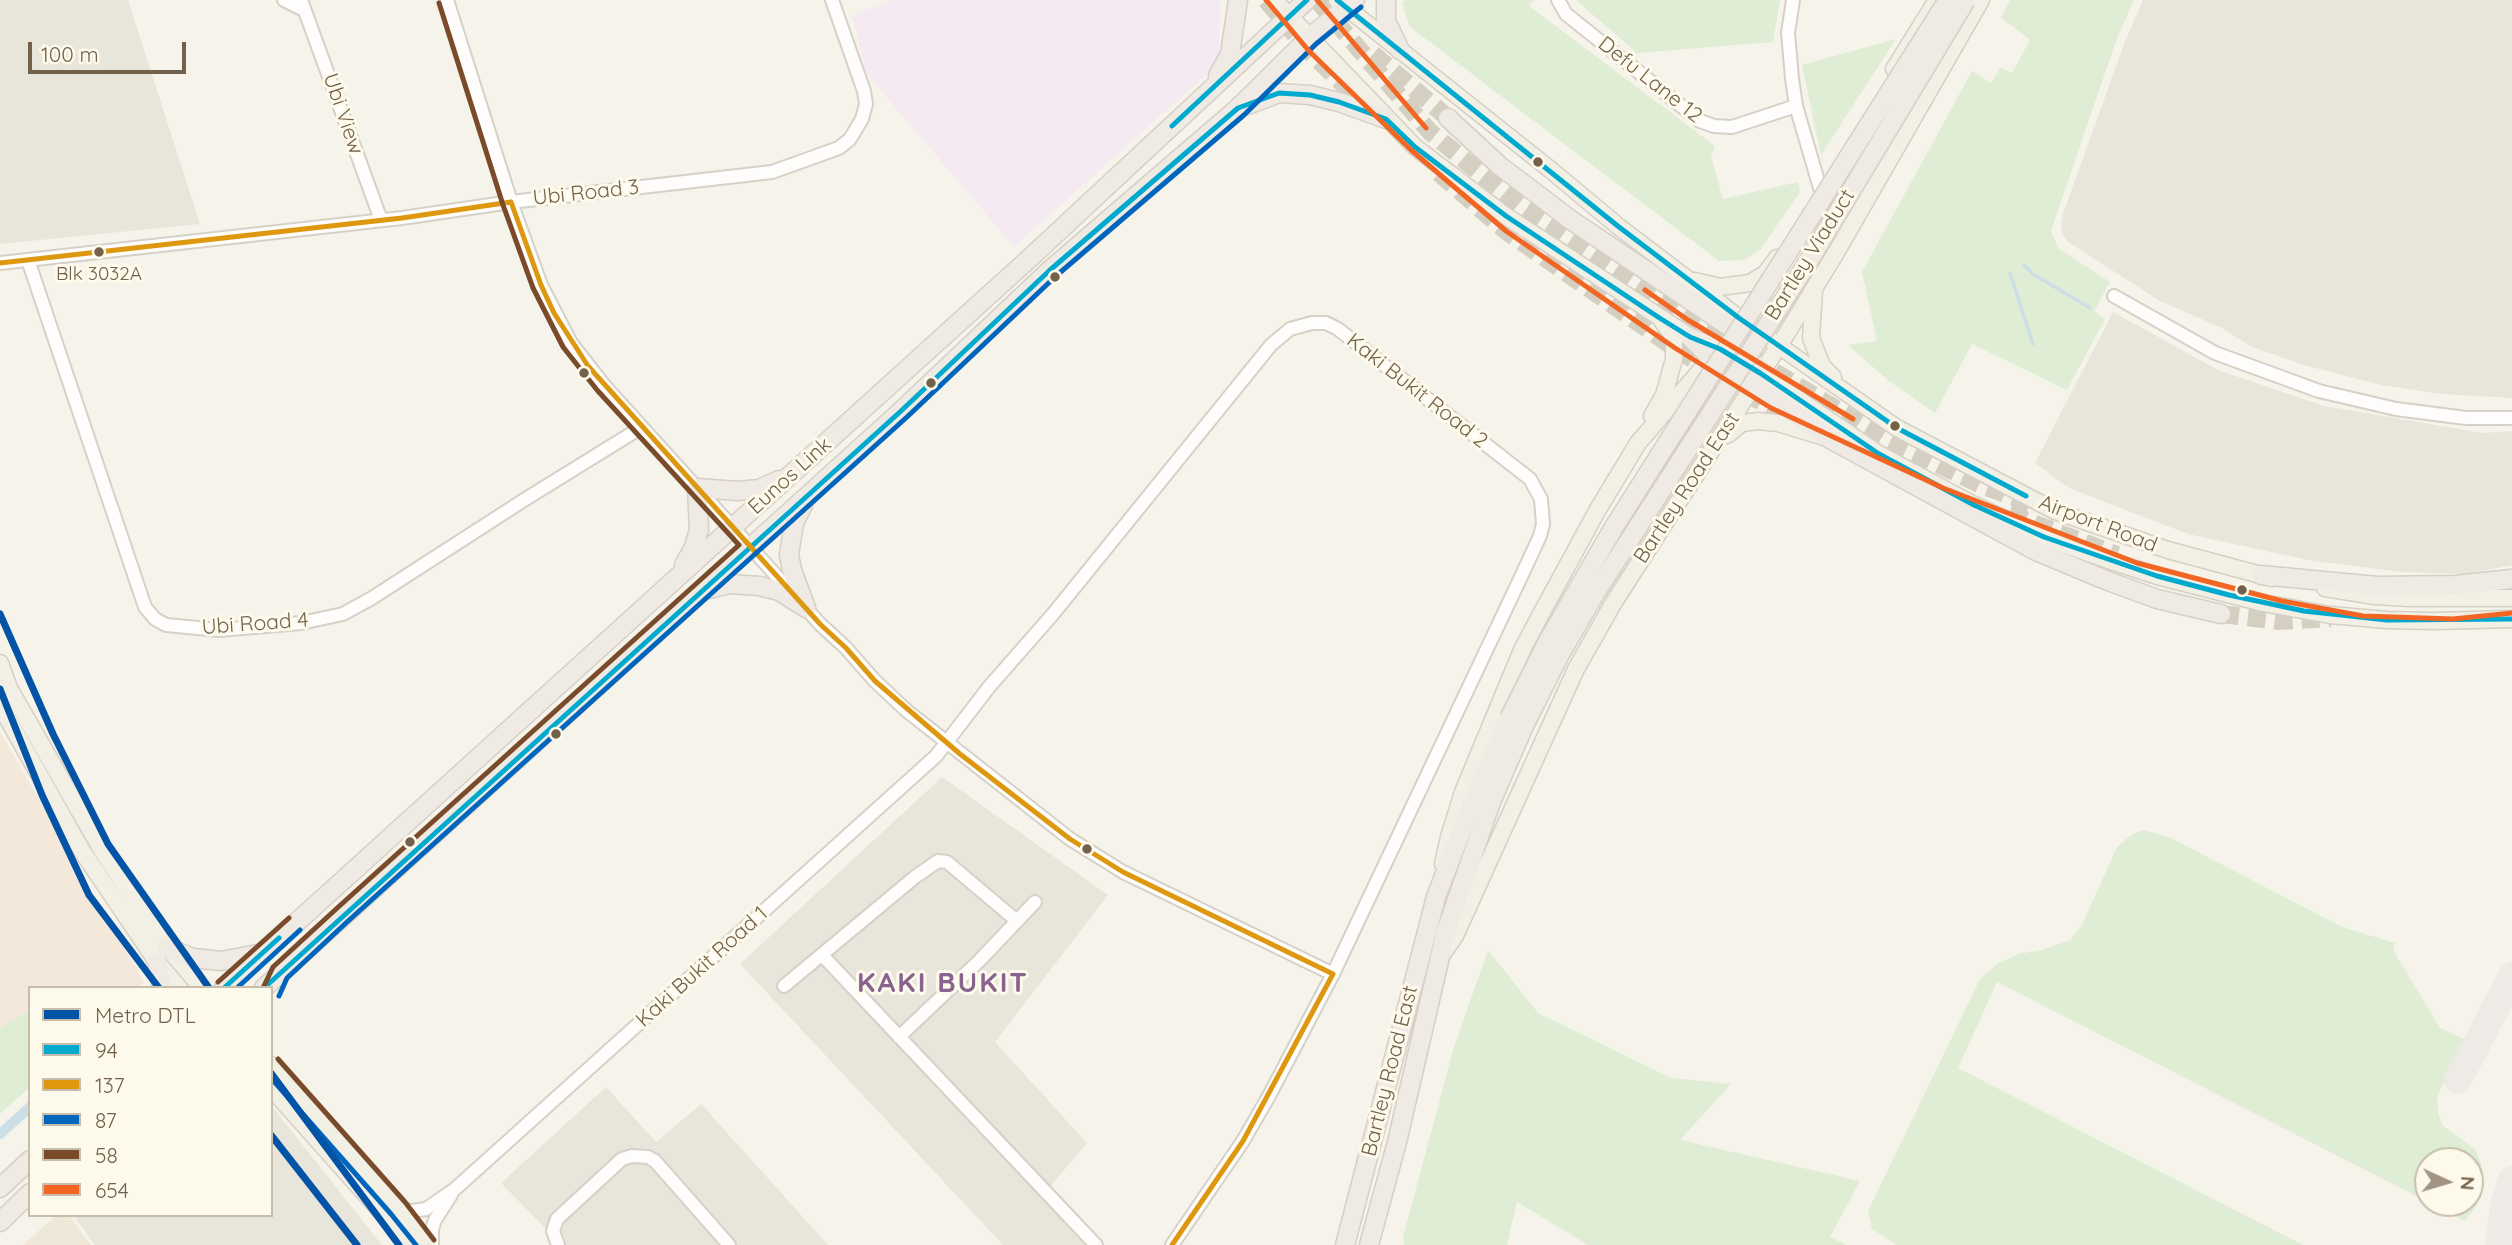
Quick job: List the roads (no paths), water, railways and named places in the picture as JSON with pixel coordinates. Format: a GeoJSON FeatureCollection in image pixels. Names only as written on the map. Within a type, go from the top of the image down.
{"type":"FeatureCollection","features":[{"type":"Feature","properties":{"kind":"highway"},"geometry":{"type":"LineString","coordinates":[[1205,96],[1223,70],[1230,54],[1238,0]]}},
{"type":"Feature","properties":{"kind":"highway"},"geometry":{"type":"LineString","coordinates":[[1385,0],[1386,21],[1400,50]]}},
{"type":"Feature","properties":{"kind":"highway","name":"Bartley Viaduct"},"geometry":{"type":"LineString","coordinates":[[1516,722],[1548,640],[1595,558],[1948,0]]}},
{"type":"Feature","properties":{"kind":"highway","name":"Bartley Viaduct"},"geometry":{"type":"LineString","coordinates":[[1516,722],[1805,267],[1966,0]]}},
{"type":"Feature","properties":{"kind":"highway","name":"Eunos Link"},"geometry":{"type":"LineString","coordinates":[[226,986],[678,575],[792,475],[1205,96],[1304,1]]}},
{"type":"Feature","properties":{"kind":"highway","name":"Eunos Link"},"geometry":{"type":"LineString","coordinates":[[266,986],[901,411],[1050,270],[1238,108],[1346,3]]}},
{"type":"Feature","properties":{"kind":"highway"},"geometry":{"type":"LineString","coordinates":[[1238,108],[1279,93],[1310,94],[1386,119]]}},
{"type":"Feature","properties":{"kind":"highway"},"geometry":{"type":"LineString","coordinates":[[1448,118],[1500,166],[1571,220],[1736,323],[1756,379]]}},
{"type":"Feature","properties":{"kind":"highway"},"geometry":{"type":"LineString","coordinates":[[1690,337],[1756,379],[1830,439],[2036,551],[2108,582],[2157,599],[2221,614]]}},
{"type":"Feature","properties":{"kind":"highway"},"geometry":{"type":"LineString","coordinates":[[678,575],[694,547],[699,530],[697,488],[724,491],[759,489],[792,475]]}},
{"type":"Feature","properties":{"kind":"highway"},"geometry":{"type":"LineString","coordinates":[[806,608],[792,570],[789,550],[794,523],[810,492]]}},
{"type":"Feature","properties":{"kind":"highway"},"geometry":{"type":"LineString","coordinates":[[2262,575],[2376,586],[2455,585],[2512,579]]}},
{"type":"Feature","properties":{"kind":"highway"},"geometry":{"type":"LineString","coordinates":[[701,592],[730,584],[759,586],[779,591],[806,608]]}},
{"type":"Feature","properties":{"kind":"highway","name":"Bartley Road East"},"geometry":{"type":"LineString","coordinates":[[1345,1244],[1436,897],[1474,798],[1516,722]]}},
{"type":"Feature","properties":{"kind":"highway","name":"Bartley Road East"},"geometry":{"type":"LineString","coordinates":[[1369,1245],[1397,1142],[1446,931],[1516,722]]}},
{"type":"Feature","properties":{"kind":"highway"},"geometry":{"type":"LineString","coordinates":[[162,986],[162,955],[221,961],[263,953]]}},
{"type":"Feature","properties":{"kind":"highway"},"geometry":{"type":"LineString","coordinates":[[273,988],[280,973]]}},
{"type":"Feature","properties":{"kind":"highway"},"geometry":{"type":"LineString","coordinates":[[0,1188],[28,1162]]}},
{"type":"Feature","properties":{"kind":"highway"},"geometry":{"type":"LineString","coordinates":[[0,1222],[28,1196]]}},
{"type":"Feature","properties":{"kind":"main road"},"geometry":{"type":"LineString","coordinates":[[1274,0],[1415,147],[1506,216],[1690,337]]}},
{"type":"Feature","properties":{"kind":"main road"},"geometry":{"type":"LineString","coordinates":[[1690,279],[1720,287],[1750,283],[1774,263],[1821,177],[1937,0]]}},
{"type":"Feature","properties":{"kind":"main road","name":"Bartley Road East"},"geometry":{"type":"LineString","coordinates":[[1441,955],[1455,936],[1576,669],[1614,602],[1814,288],[1981,0]]}},
{"type":"Feature","properties":{"kind":"main road"},"geometry":{"type":"LineString","coordinates":[[1304,1],[1310,37]]}},
{"type":"Feature","properties":{"kind":"main road","name":"Airport Road"},"geometry":{"type":"LineString","coordinates":[[1346,3],[1619,227],[1690,279],[1736,323],[1778,346],[1897,428],[2056,510],[2150,544],[2262,575],[2375,596],[2512,598]]}},
{"type":"Feature","properties":{"kind":"main road"},"geometry":{"type":"LineString","coordinates":[[1918,30],[1933,29],[1941,33],[1946,39],[1949,55]]}},
{"type":"Feature","properties":{"kind":"main road"},"geometry":{"type":"LineString","coordinates":[[1814,288],[1811,338],[1822,366],[1854,399]]}},
{"type":"Feature","properties":{"kind":"main road"},"geometry":{"type":"LineString","coordinates":[[1638,443],[1664,395],[1674,365],[1674,342],[1671,333],[1658,317]]}},
{"type":"Feature","properties":{"kind":"main road","name":"Bartley Road East"},"geometry":{"type":"LineString","coordinates":[[1436,897],[1449,837],[1463,792],[1522,650],[1597,511],[1638,443],[1716,354],[1736,323]]}},
{"type":"Feature","properties":{"kind":"main road","name":"Airport Road"},"geometry":{"type":"LineString","coordinates":[[1756,379],[1879,454],[1974,505],[2044,537],[2157,576],[2240,598],[2330,615],[2434,621],[2512,619]]}},
{"type":"Feature","properties":{"kind":"main road"},"geometry":{"type":"LineString","coordinates":[[1716,443],[1742,424],[1751,421],[1778,423],[1830,439]]}},
{"type":"Feature","properties":{"kind":"main road"},"geometry":{"type":"LineString","coordinates":[[2150,544],[2152,570],[2157,576]]}},
{"type":"Feature","properties":{"kind":"main road"},"geometry":{"type":"LineString","coordinates":[[0,663],[9,688],[178,986]]}},
{"type":"Feature","properties":{"kind":"main road"},"geometry":{"type":"LineString","coordinates":[[0,705],[82,851],[162,955],[200,986]]}},
{"type":"Feature","properties":{"kind":"main road"},"geometry":{"type":"LineString","coordinates":[[273,1067],[429,1245]]}},
{"type":"Feature","properties":{"kind":"main road"},"geometry":{"type":"LineString","coordinates":[[273,1090],[411,1245]]}},
{"type":"Feature","properties":{"kind":"street","name":"Ubi View"},"geometry":{"type":"LineString","coordinates":[[284,0],[302,5],[381,220]]}},
{"type":"Feature","properties":{"kind":"street"},"geometry":{"type":"LineString","coordinates":[[447,0],[511,202],[541,285],[562,327],[588,366],[806,608],[874,681],[1054,828],[1123,872],[1333,974]]}},
{"type":"Feature","properties":{"kind":"street","name":"Ubi Road 3"},"geometry":{"type":"LineString","coordinates":[[0,263],[772,172],[839,148],[850,139],[863,119],[866,104],[864,91],[832,0]]}},
{"type":"Feature","properties":{"kind":"street","name":"Defu Lane 12"},"geometry":{"type":"LineString","coordinates":[[1558,0],[1566,14],[1700,121],[1714,126],[1732,127],[1796,106]]}},
{"type":"Feature","properties":{"kind":"street"},"geometry":{"type":"LineString","coordinates":[[1793,0],[1788,33],[1796,106],[1821,177]]}},
{"type":"Feature","properties":{"kind":"street","name":"Ubi Road 4"},"geometry":{"type":"LineString","coordinates":[[28,260],[145,607],[155,619],[166,625],[219,630],[302,623],[343,614],[642,427]]}},
{"type":"Feature","properties":{"kind":"street"},"geometry":{"type":"LineString","coordinates":[[2114,296],[2215,352],[2319,391],[2396,409],[2466,418],[2512,418]]}},
{"type":"Feature","properties":{"kind":"street","name":"Kaki Bukit Road 2"},"geometry":{"type":"LineString","coordinates":[[946,742],[1270,345],[1290,329],[1312,323],[1326,323],[1338,329],[1530,479],[1541,499],[1543,516],[1540,536],[1333,974],[1263,1107],[1180,1242]]}},
{"type":"Feature","properties":{"kind":"street","name":"Kaki Bukit Road 1"},"geometry":{"type":"LineString","coordinates":[[398,1208],[412,1211],[426,1209],[456,1189],[936,756],[946,742]]}},
{"type":"Feature","properties":{"kind":"street"},"geometry":{"type":"LineString","coordinates":[[785,986],[938,860],[947,862],[1017,921]]}},
{"type":"Feature","properties":{"kind":"street"},"geometry":{"type":"LineString","coordinates":[[899,1037],[979,961],[1035,902]]}},
{"type":"Feature","properties":{"kind":"street"},"geometry":{"type":"LineString","coordinates":[[823,956],[1096,1245]]}},
{"type":"Feature","properties":{"kind":"street"},"geometry":{"type":"LineString","coordinates":[[558,1245],[553,1231],[557,1219],[622,1159],[632,1156],[648,1157],[655,1161],[729,1245]]}},
{"type":"Feature","properties":{"kind":"street","name":"Kaki Bukit Road 1"},"geometry":{"type":"LineString","coordinates":[[429,1245],[435,1220],[456,1189]]}},
{"type":"Feature","properties":{"kind":"waterway"},"geometry":{"type":"LineString","coordinates":[[2024,265],[2033,274],[2090,308]]}},
{"type":"Feature","properties":{"kind":"waterway"},"geometry":{"type":"LineString","coordinates":[[2010,273],[2033,344]]}},
{"type":"Feature","properties":{"kind":"waterway"},"geometry":{"type":"LineString","coordinates":[[0,1134],[28,1109]]}},
{"type":"Feature","properties":{"kind":"tunnel"},"geometry":{"type":"LineString","coordinates":[[1266,0],[1309,51],[1364,104]]}},
{"type":"Feature","properties":{"kind":"tunnel"},"geometry":{"type":"LineString","coordinates":[[1317,0],[1430,132],[1519,205],[1688,320],[1886,439],[1981,485],[2030,503]]}},
{"type":"Feature","properties":{"kind":"tunnel"},"geometry":{"type":"LineString","coordinates":[[1373,54],[1448,118]]}},
{"type":"Feature","properties":{"kind":"tunnel"},"geometry":{"type":"LineString","coordinates":[[1439,173],[1506,231],[1675,348],[1771,408],[1795,419]]}},
{"type":"Feature","properties":{"kind":"tunnel"},"geometry":{"type":"LineString","coordinates":[[2009,514],[2117,555]]}},
{"type":"Feature","properties":{"kind":"tunnel"},"geometry":{"type":"LineString","coordinates":[[2221,614],[2279,621],[2331,618]]}},
{"type":"Feature","properties":{"kind":"metro line","name":"DTL"},"geometry":{"type":"LineString","coordinates":[[0,614],[53,734],[108,844],[208,986]]}},
{"type":"Feature","properties":{"kind":"metro line","name":"DTL"},"geometry":{"type":"LineString","coordinates":[[0,689],[42,795],[89,895],[157,986]]}},
{"type":"Feature","properties":{"kind":"metro line","name":"DTL"},"geometry":{"type":"LineString","coordinates":[[273,1076],[399,1245]]}},
{"type":"Feature","properties":{"kind":"metro line","name":"DTL"},"geometry":{"type":"LineString","coordinates":[[273,1138],[357,1245]]}},
{"type":"Feature","properties":{"kind":"place","name":"Blk 3032A"},"geometry":{"type":"Point","coordinates":[99,252]}},
{"type":"Feature","properties":{"kind":"district","name":"KAKI BUKIT"},"geometry":{"type":"Point","coordinates":[943,984]}}]}
